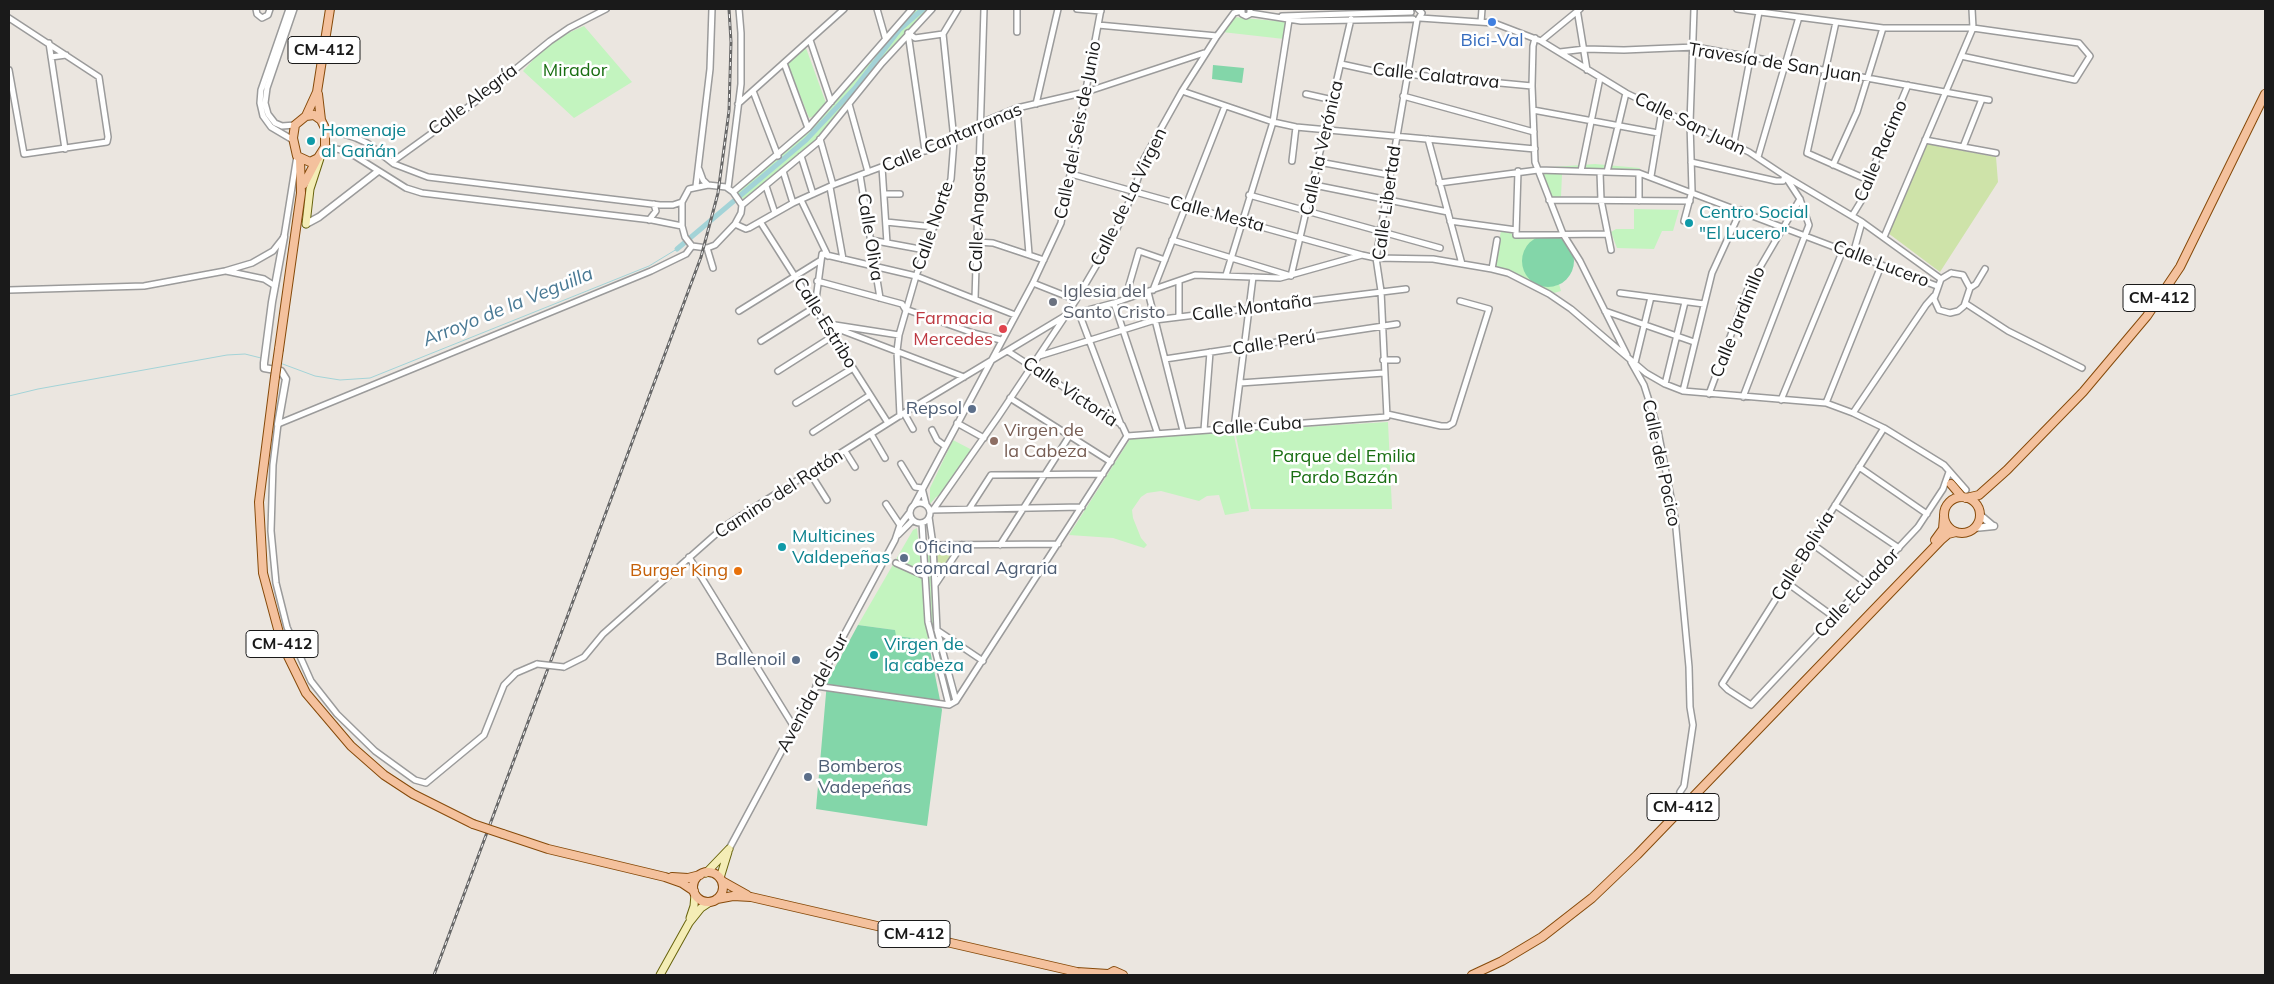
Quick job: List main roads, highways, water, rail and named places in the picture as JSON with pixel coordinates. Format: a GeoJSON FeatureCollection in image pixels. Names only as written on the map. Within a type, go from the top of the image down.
{"type":"FeatureCollection","features":[{"type":"Feature","properties":{"kind":"main road","name":"CM-412"},"geometry":{"type":"LineString","coordinates":[[302,193],[298,157],[293,140],[295,125],[306,116],[317,92],[330,9]]}},
{"type":"Feature","properties":{"kind":"main road","name":"CM-412"},"geometry":{"type":"LineString","coordinates":[[317,92],[323,124],[322,153],[312,166],[302,193],[259,502],[263,573],[282,644],[306,693],[351,746],[384,775],[414,794],[473,824],[548,849],[665,877],[682,883],[695,892],[701,900],[714,900],[733,896],[751,897],[1085,975]]}},
{"type":"Feature","properties":{"kind":"main road","name":"CM-412"},"geometry":{"type":"LineString","coordinates":[[1872,611],[1940,534],[1946,508],[1952,500],[1965,495],[1980,495],[2007,470],[2083,392],[2147,316],[2180,267],[2265,94]]}},
{"type":"Feature","properties":{"kind":"main road"},"geometry":{"type":"LineString","coordinates":[[306,116],[314,115],[323,124]]}},
{"type":"Feature","properties":{"kind":"main road"},"geometry":{"type":"LineString","coordinates":[[298,157],[310,162],[322,153]]}},
{"type":"Feature","properties":{"kind":"main road"},"geometry":{"type":"LineString","coordinates":[[306,224],[310,189],[322,153]]}},
{"type":"Feature","properties":{"kind":"main road","name":"CM-412"},"geometry":{"type":"LineString","coordinates":[[1472,975],[1529,946],[1592,898],[1649,842],[1941,540],[1948,534],[1965,532],[1974,528],[1982,500],[2007,470]]}},
{"type":"Feature","properties":{"kind":"main road"},"geometry":{"type":"LineString","coordinates":[[1952,500],[1951,484],[1972,500],[1979,512]]}},
{"type":"Feature","properties":{"kind":"main road"},"geometry":{"type":"LineString","coordinates":[[1944,517],[1948,526],[1956,532]]}},
{"type":"Feature","properties":{"kind":"main road","name":"Avenida del Sur"},"geometry":{"type":"LineString","coordinates":[[703,874],[729,849],[721,879]]}},
{"type":"Feature","properties":{"kind":"main road","name":"CM-412"},"geometry":{"type":"LineString","coordinates":[[665,877],[688,878],[714,873],[751,897]]}},
{"type":"Feature","properties":{"kind":"main road"},"geometry":{"type":"LineString","coordinates":[[689,923],[694,906],[694,882],[703,874]]}},
{"type":"Feature","properties":{"kind":"main road"},"geometry":{"type":"LineString","coordinates":[[660,975],[689,923],[701,908],[714,900],[723,891],[721,879]]}},
{"type":"Feature","properties":{"kind":"main road","name":"CM-412"},"geometry":{"type":"LineString","coordinates":[[1077,972],[1108,974],[1117,972],[1123,975]]}},
{"type":"Feature","properties":{"kind":"waterway","name":"Arroyo de la Veguilla"},"geometry":{"type":"LineString","coordinates":[[677,249],[806,140],[855,88],[900,29],[923,9]]}},
{"type":"Feature","properties":{"kind":"waterway","name":"Arroyo de la Veguilla"},"geometry":{"type":"LineString","coordinates":[[280,363],[315,376],[340,380],[370,378],[649,266],[677,249]]}},
{"type":"Feature","properties":{"kind":"waterway","name":"Arroyo de la Veguilla"},"geometry":{"type":"LineString","coordinates":[[9,396],[38,389],[227,355],[245,354],[261,358]]}},
{"type":"Feature","properties":{"kind":"railway"},"geometry":{"type":"LineString","coordinates":[[434,975],[701,257],[718,193],[729,111],[731,42],[729,9]]}},
{"type":"Feature","properties":{"kind":"place","name":"Bici-Val"},"geometry":{"type":"Point","coordinates":[1492,22]}},
{"type":"Feature","properties":{"kind":"place","name":"Homenaje al Gañán"},"geometry":{"type":"Point","coordinates":[311,141]}},
{"type":"Feature","properties":{"kind":"place","name":"Centro Social \"El Lucero\""},"geometry":{"type":"Point","coordinates":[1689,223]}},
{"type":"Feature","properties":{"kind":"place","name":"Iglesia del Santo Cristo"},"geometry":{"type":"Point","coordinates":[1053,302]}},
{"type":"Feature","properties":{"kind":"place","name":"Farmacia Mercedes"},"geometry":{"type":"Point","coordinates":[1003,329]}},
{"type":"Feature","properties":{"kind":"place","name":"Repsol"},"geometry":{"type":"Point","coordinates":[972,409]}},
{"type":"Feature","properties":{"kind":"place","name":"Virgen de la Cabeza"},"geometry":{"type":"Point","coordinates":[994,441]}},
{"type":"Feature","properties":{"kind":"place","name":"Multicines Valdepeñas"},"geometry":{"type":"Point","coordinates":[782,547]}},
{"type":"Feature","properties":{"kind":"place","name":"Oficina comarcal Agraria"},"geometry":{"type":"Point","coordinates":[904,558]}},
{"type":"Feature","properties":{"kind":"place","name":"Burger King"},"geometry":{"type":"Point","coordinates":[738,571]}},
{"type":"Feature","properties":{"kind":"place","name":"Virgen de la cabeza"},"geometry":{"type":"Point","coordinates":[874,655]}},
{"type":"Feature","properties":{"kind":"place","name":"Ballenoil"},"geometry":{"type":"Point","coordinates":[796,660]}},
{"type":"Feature","properties":{"kind":"place","name":"Bomberos Vadepeñas"},"geometry":{"type":"Point","coordinates":[808,777]}},
{"type":"Feature","properties":{"kind":"park label","name":"Mirador"},"geometry":{"type":"Point","coordinates":[575,71]}},
{"type":"Feature","properties":{"kind":"park label","name":"Parque del Emilia Pardo Bazán"},"geometry":{"type":"Point","coordinates":[1344,467]}}]}
